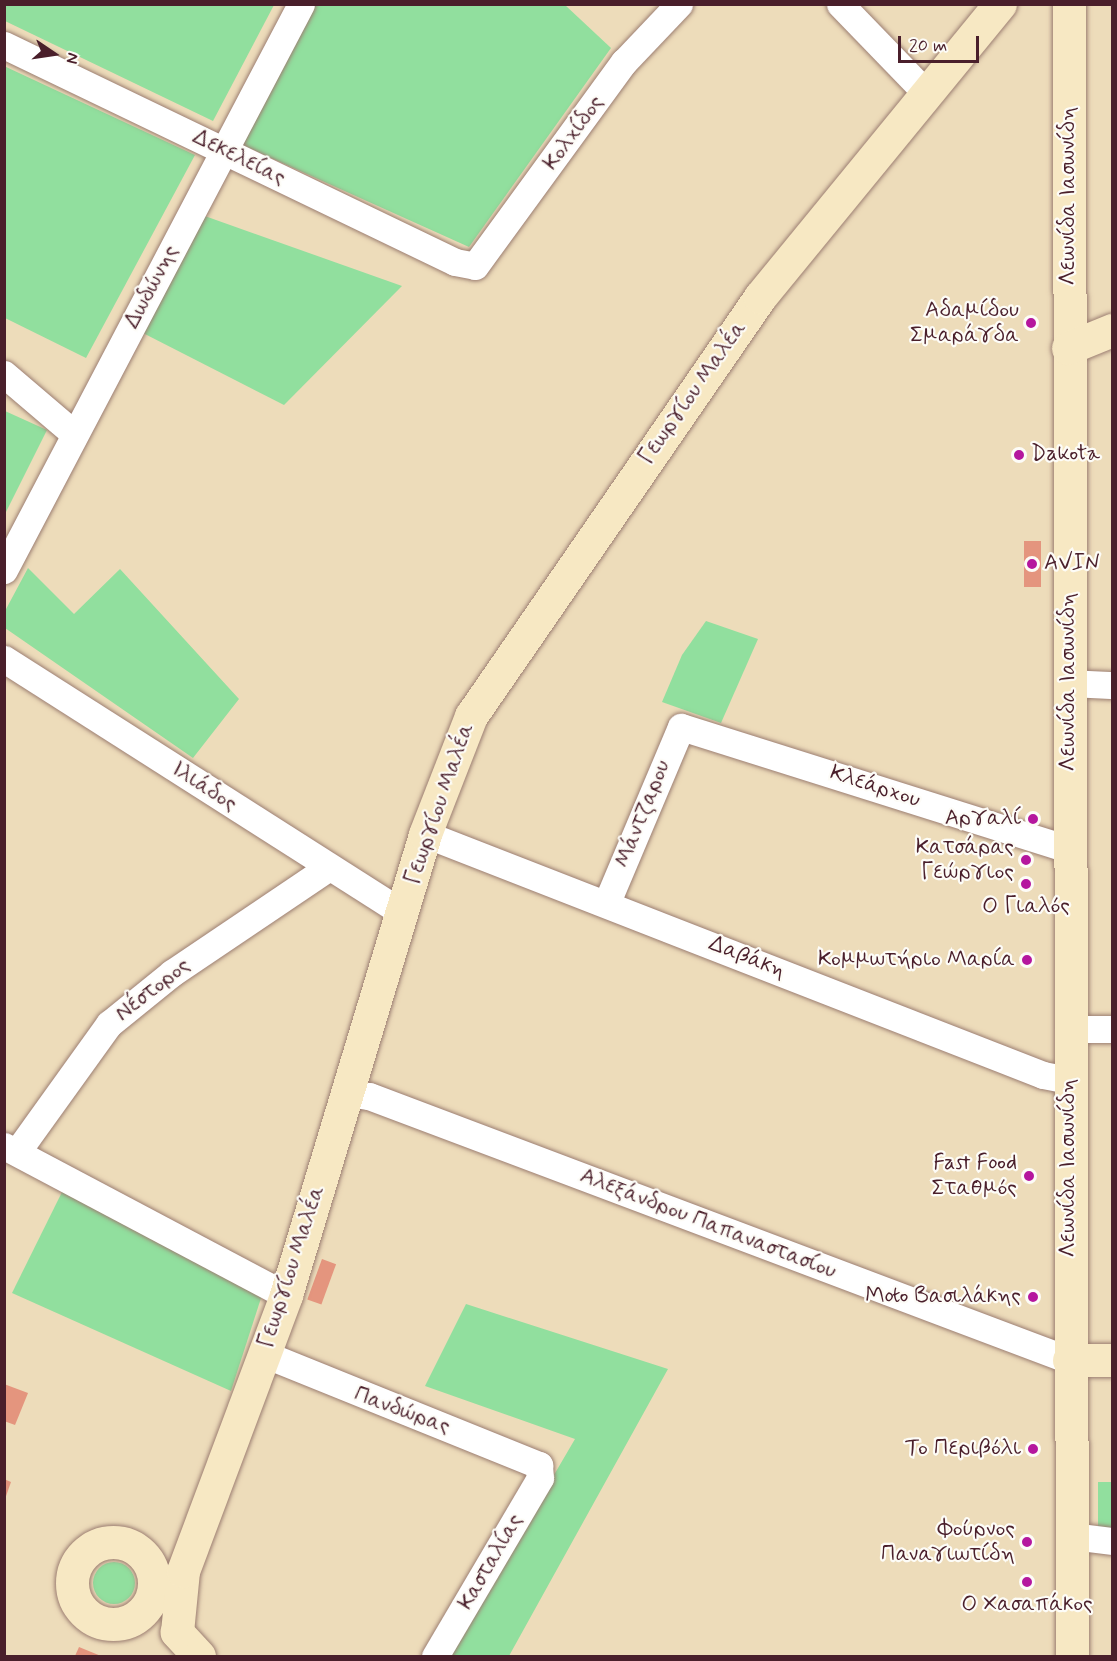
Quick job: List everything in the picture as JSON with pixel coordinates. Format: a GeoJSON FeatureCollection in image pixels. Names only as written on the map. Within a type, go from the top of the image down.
{"type":"FeatureCollection","features":[{"type":"Feature","properties":{"kind":"street","name":"Δωδώνης"},"geometry":{"type":"LineString","coordinates":[[4,570],[301,4]]}},
{"type":"Feature","properties":{"kind":"street","name":"Κολχίδος"},"geometry":{"type":"LineString","coordinates":[[475,266],[624,62],[679,4]]}},
{"type":"Feature","properties":{"kind":"street"},"geometry":{"type":"LineString","coordinates":[[840,4],[925,92]]}},
{"type":"Feature","properties":{"kind":"street","name":"Γεωργίου Μαλέα"},"geometry":{"type":"LineString","coordinates":[[199,1656],[177,1632],[177,1598],[191,1547],[286,1295],[346,1093],[404,913],[425,834],[451,760],[492,681],[760,297],[925,92],[1000,4]]}},
{"type":"Feature","properties":{"kind":"street","name":"Λεωνίδα Ιασωνίδη"},"geometry":{"type":"LineString","coordinates":[[1069,4],[1068,1029],[1071,1649]]}},
{"type":"Feature","properties":{"kind":"street","name":"Δεκελείας"},"geometry":{"type":"LineString","coordinates":[[4,45],[455,262],[475,266]]}},
{"type":"Feature","properties":{"kind":"street"},"geometry":{"type":"LineString","coordinates":[[1068,348],[1113,330]]}},
{"type":"Feature","properties":{"kind":"street"},"geometry":{"type":"LineString","coordinates":[[4,374],[74,433]]}},
{"type":"Feature","properties":{"kind":"street","name":"Ιλιάδος"},"geometry":{"type":"LineString","coordinates":[[4,659],[404,913]]}},
{"type":"Feature","properties":{"kind":"street"},"geometry":{"type":"LineString","coordinates":[[1069,683],[1113,685]]}},
{"type":"Feature","properties":{"kind":"street","name":"Κλεάρχου"},"geometry":{"type":"LineString","coordinates":[[681,727],[1069,849]]}},
{"type":"Feature","properties":{"kind":"street","name":"Μάντζαρου"},"geometry":{"type":"LineString","coordinates":[[607,902],[681,727]]}},
{"type":"Feature","properties":{"kind":"street","name":"Δαβάκη"},"geometry":{"type":"LineString","coordinates":[[425,834],[607,902],[1043,1076],[1069,1080]]}},
{"type":"Feature","properties":{"kind":"street","name":"Νέστορος"},"geometry":{"type":"LineString","coordinates":[[286,1295],[11,1149],[109,1024],[172,973],[329,867]]}},
{"type":"Feature","properties":{"kind":"street"},"geometry":{"type":"LineString","coordinates":[[1068,1029],[1113,1029]]}},
{"type":"Feature","properties":{"kind":"street","name":"Αλεξάνδρου Παπαναστασίου"},"geometry":{"type":"LineString","coordinates":[[346,1093],[380,1100],[1069,1360]]}},
{"type":"Feature","properties":{"kind":"street","name":"Πανδώρας"},"geometry":{"type":"LineString","coordinates":[[264,1354],[540,1465]]}},
{"type":"Feature","properties":{"kind":"street"},"geometry":{"type":"LineString","coordinates":[[1069,1360],[1113,1360]]}},
{"type":"Feature","properties":{"kind":"street","name":"Κασταλίας"},"geometry":{"type":"LineString","coordinates":[[435,1656],[540,1478],[540,1465]]}},
{"type":"Feature","properties":{"kind":"street"},"geometry":{"type":"LineString","coordinates":[[1072,1536],[1113,1540]]}},
{"type":"Feature","properties":{"kind":"street"},"geometry":{"type":"LineString","coordinates":[[99,1544],[127,1544],[146,1559],[177,1598],[143,1611],[124,1623],[95,1621],[78,1606],[72,1578],[86,1551],[99,1544]]}},
{"type":"Feature","properties":{"kind":"street"},"geometry":{"type":"LineString","coordinates":[[146,1559],[191,1547]]}},
{"type":"Feature","properties":{"kind":"street"},"geometry":{"type":"LineString","coordinates":[[143,1611],[154,1579],[146,1559]]}},
{"type":"Feature","properties":{"kind":"green space"},"geometry":{"type":"Polygon","coordinates":[[[4,5],[274,5],[213,121],[5,21],[4,5]]]}},
{"type":"Feature","properties":{"kind":"green space"},"geometry":{"type":"Polygon","coordinates":[[[314,5],[565,5],[611,48],[469,247],[238,143],[314,5]]]}},
{"type":"Feature","properties":{"kind":"green space"},"geometry":{"type":"Polygon","coordinates":[[[4,66],[195,155],[86,358],[5,318],[4,66]]]}},
{"type":"Feature","properties":{"kind":"green space"},"geometry":{"type":"Polygon","coordinates":[[[202,215],[402,286],[284,405],[139,331],[202,215]]]}},
{"type":"Feature","properties":{"kind":"green space"},"geometry":{"type":"Polygon","coordinates":[[[5,411],[47,430],[5,514],[5,411]]]}},
{"type":"Feature","properties":{"kind":"green space"},"geometry":{"type":"Polygon","coordinates":[[[28,568],[74,614],[120,569],[239,699],[193,758],[5,628],[5,611],[28,568]]]}},
{"type":"Feature","properties":{"kind":"green space"},"geometry":{"type":"Polygon","coordinates":[[[706,621],[758,639],[721,723],[662,702],[682,655],[706,621]]]}},
{"type":"Feature","properties":{"kind":"green space"},"geometry":{"type":"Polygon","coordinates":[[[64,1188],[262,1295],[231,1391],[12,1293],[64,1188]]]}},
{"type":"Feature","properties":{"kind":"green space"},"geometry":{"type":"Polygon","coordinates":[[[466,1304],[668,1369],[509,1656],[448,1656],[575,1439],[425,1386],[466,1304]]]}},
{"type":"Feature","properties":{"kind":"green space"},"geometry":{"type":"Polygon","coordinates":[[[1098,1482],[1112,1482],[1112,1531],[1098,1531],[1098,1482]]]}},
{"type":"Feature","properties":{"kind":"green space"},"geometry":{"type":"Polygon","coordinates":[[[114,1562],[129,1568],[135,1583],[129,1598],[114,1604],[99,1598],[93,1583],[99,1568],[114,1562]]]}},
{"type":"Feature","properties":{"kind":"building","name":"AVIN"},"geometry":{"type":"Polygon","coordinates":[[[1024,541],[1041,541],[1041,587],[1024,587],[1024,541]]]}},
{"type":"Feature","properties":{"kind":"building"},"geometry":{"type":"Polygon","coordinates":[[[322,1259],[336,1264],[321,1305],[307,1299],[322,1259]]]}},
{"type":"Feature","properties":{"kind":"building"},"geometry":{"type":"Polygon","coordinates":[[[4,1384],[28,1393],[15,1425],[4,1421],[4,1384]]]}},
{"type":"Feature","properties":{"kind":"building"},"geometry":{"type":"Polygon","coordinates":[[[4,1479],[11,1482],[5,1499],[4,1499],[4,1479]]]}},
{"type":"Feature","properties":{"kind":"building"},"geometry":{"type":"Polygon","coordinates":[[[79,1647],[101,1656],[75,1656],[79,1647]]]}},
{"type":"Feature","properties":{"kind":"place","name":"Αδαμίδου Σμαράγδα"},"geometry":{"type":"Point","coordinates":[1031,323]}},
{"type":"Feature","properties":{"kind":"place","name":"Dakota"},"geometry":{"type":"Point","coordinates":[1019,455]}},
{"type":"Feature","properties":{"kind":"place","name":"AVIN"},"geometry":{"type":"Point","coordinates":[1032,564]}},
{"type":"Feature","properties":{"kind":"place","name":"Αργαλί"},"geometry":{"type":"Point","coordinates":[1033,819]}},
{"type":"Feature","properties":{"kind":"place","name":"Κατσάρας Γεώργιος"},"geometry":{"type":"Point","coordinates":[1026,860]}},
{"type":"Feature","properties":{"kind":"place","name":"Ο Γιαλός"},"geometry":{"type":"Point","coordinates":[1026,884]}},
{"type":"Feature","properties":{"kind":"place","name":"Κομμωτήριο Μαρία"},"geometry":{"type":"Point","coordinates":[1027,960]}},
{"type":"Feature","properties":{"kind":"place","name":"Fast Food Σταθμός"},"geometry":{"type":"Point","coordinates":[1029,1176]}},
{"type":"Feature","properties":{"kind":"place","name":"Moto Bασιλάκης"},"geometry":{"type":"Point","coordinates":[1033,1297]}},
{"type":"Feature","properties":{"kind":"place","name":"Το Περιβόλι"},"geometry":{"type":"Point","coordinates":[1033,1449]}},
{"type":"Feature","properties":{"kind":"place","name":"Φούρνος Παναγιωτίδη"},"geometry":{"type":"Point","coordinates":[1027,1542]}},
{"type":"Feature","properties":{"kind":"place","name":"Ο Χασαπάκος"},"geometry":{"type":"Point","coordinates":[1027,1582]}}]}
